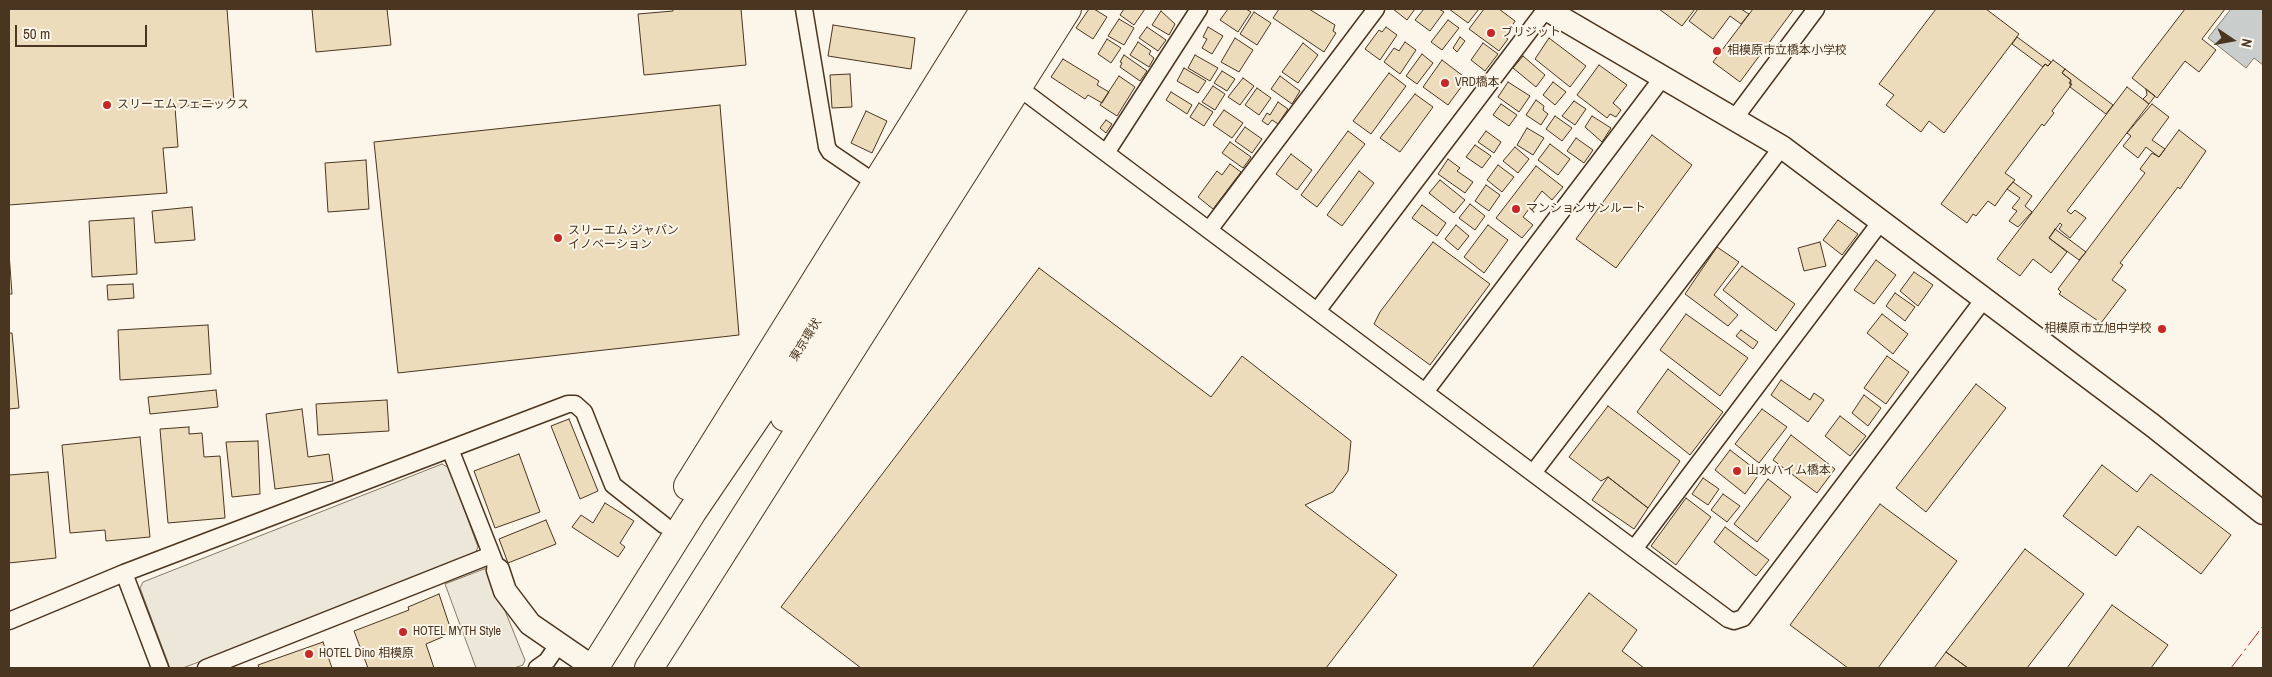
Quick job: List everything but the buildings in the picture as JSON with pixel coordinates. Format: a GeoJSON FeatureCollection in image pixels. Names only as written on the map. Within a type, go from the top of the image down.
{"type":"FeatureCollection","features":[{"type":"Feature","properties":{"kind":"highway"},"geometry":{"type":"LineString","coordinates":[[615,635],[664,525],[985,9]]}},
{"type":"Feature","properties":{"kind":"highway","name":"東京環状"},"geometry":{"type":"LineString","coordinates":[[628,668],[1003,43],[1012,9]]}},
{"type":"Feature","properties":{"kind":"highway","name":"東京環状"},"geometry":{"type":"LineString","coordinates":[[594,668],[692,512],[781,381],[1003,43],[1038,9]]}},
{"type":"Feature","properties":{"kind":"highway"},"geometry":{"type":"LineString","coordinates":[[649,668],[1068,9]]}},
{"type":"Feature","properties":{"kind":"street"},"geometry":{"type":"LineString","coordinates":[[804,9],[827,147],[830,152],[877,184]]}},
{"type":"Feature","properties":{"kind":"street"},"geometry":{"type":"LineString","coordinates":[[1106,153],[1199,9]]}},
{"type":"Feature","properties":{"kind":"street"},"geometry":{"type":"LineString","coordinates":[[1209,230],[1376,9]]}},
{"type":"Feature","properties":{"kind":"street"},"geometry":{"type":"LineString","coordinates":[[1317,311],[1546,9],[1782,146],[2152,425],[2263,514]]}},
{"type":"Feature","properties":{"kind":"street"},"geometry":{"type":"LineString","coordinates":[[1734,119],[1816,9]]}},
{"type":"Feature","properties":{"kind":"street"},"geometry":{"type":"LineString","coordinates":[[1425,392],[1663,77]]}},
{"type":"Feature","properties":{"kind":"street"},"geometry":{"type":"LineString","coordinates":[[1018,87],[1634,549],[1728,619],[1734,621],[1743,618],[1984,299]]}},
{"type":"Feature","properties":{"kind":"street"},"geometry":{"type":"LineString","coordinates":[[1533,473],[1782,146]]}},
{"type":"Feature","properties":{"kind":"street"},"geometry":{"type":"LineString","coordinates":[[1634,549],[1882,220]]}},
{"type":"Feature","properties":{"kind":"street"},"geometry":{"type":"LineString","coordinates":[[9,621],[124,573],[568,404],[574,404],[584,412],[613,485],[664,525]]}},
{"type":"Feature","properties":{"kind":"street"},"geometry":{"type":"LineString","coordinates":[[450,450],[505,591],[516,608],[530,624],[594,668]]}},
{"type":"Feature","properties":{"kind":"street"},"geometry":{"type":"LineString","coordinates":[[206,668],[494,563]]}},
{"type":"Feature","properties":{"kind":"street"},"geometry":{"type":"LineString","coordinates":[[124,573],[160,668]]}},
{"type":"Feature","properties":{"kind":"street"},"geometry":{"type":"LineString","coordinates":[[537,668],[546,661],[558,645]]}},
{"type":"Feature","properties":{"kind":"shaded area"},"geometry":{"type":"Polygon","coordinates":[[[2231,9],[2263,9],[2263,65],[2254,58],[2246,68],[2208,38],[2231,9]]]}},
{"type":"Feature","properties":{"kind":"shaded area"},"geometry":{"type":"Polygon","coordinates":[[[442,464],[449,468],[478,547],[474,556],[183,668],[170,668],[140,588],[143,582],[442,464]]]}},
{"type":"Feature","properties":{"kind":"shaded area"},"geometry":{"type":"Polygon","coordinates":[[[488,569],[525,660],[523,665],[514,668],[476,668],[445,584],[488,569]]]}},
{"type":"Feature","properties":{"kind":"power"},"geometry":{"type":"LineString","coordinates":[[2231,668],[2263,626]]}},
{"type":"Feature","properties":{"kind":"place","name":"ブリジット"},"geometry":{"type":"Point","coordinates":[1491,33]}},
{"type":"Feature","properties":{"kind":"place","name":"相模原市立橋本小学校"},"geometry":{"type":"Point","coordinates":[1717,51]}},
{"type":"Feature","properties":{"kind":"place","name":"VRD橋本"},"geometry":{"type":"Point","coordinates":[1445,83]}},
{"type":"Feature","properties":{"kind":"place","name":"スリーエムフェニックス"},"geometry":{"type":"Point","coordinates":[107,105]}},
{"type":"Feature","properties":{"kind":"place","name":"マンションサンルート"},"geometry":{"type":"Point","coordinates":[1516,209]}},
{"type":"Feature","properties":{"kind":"place","name":"スリーエム ジャパン イノベーション"},"geometry":{"type":"Point","coordinates":[558,238]}},
{"type":"Feature","properties":{"kind":"place","name":"相模原市立旭中学校"},"geometry":{"type":"Point","coordinates":[2162,329]}},
{"type":"Feature","properties":{"kind":"place","name":"山水ハイム橋本"},"geometry":{"type":"Point","coordinates":[1737,471]}},
{"type":"Feature","properties":{"kind":"place","name":"HOTEL MYTH Style"},"geometry":{"type":"Point","coordinates":[403,632]}},
{"type":"Feature","properties":{"kind":"place","name":"HOTEL Dino 相模原"},"geometry":{"type":"Point","coordinates":[309,654]}}]}
